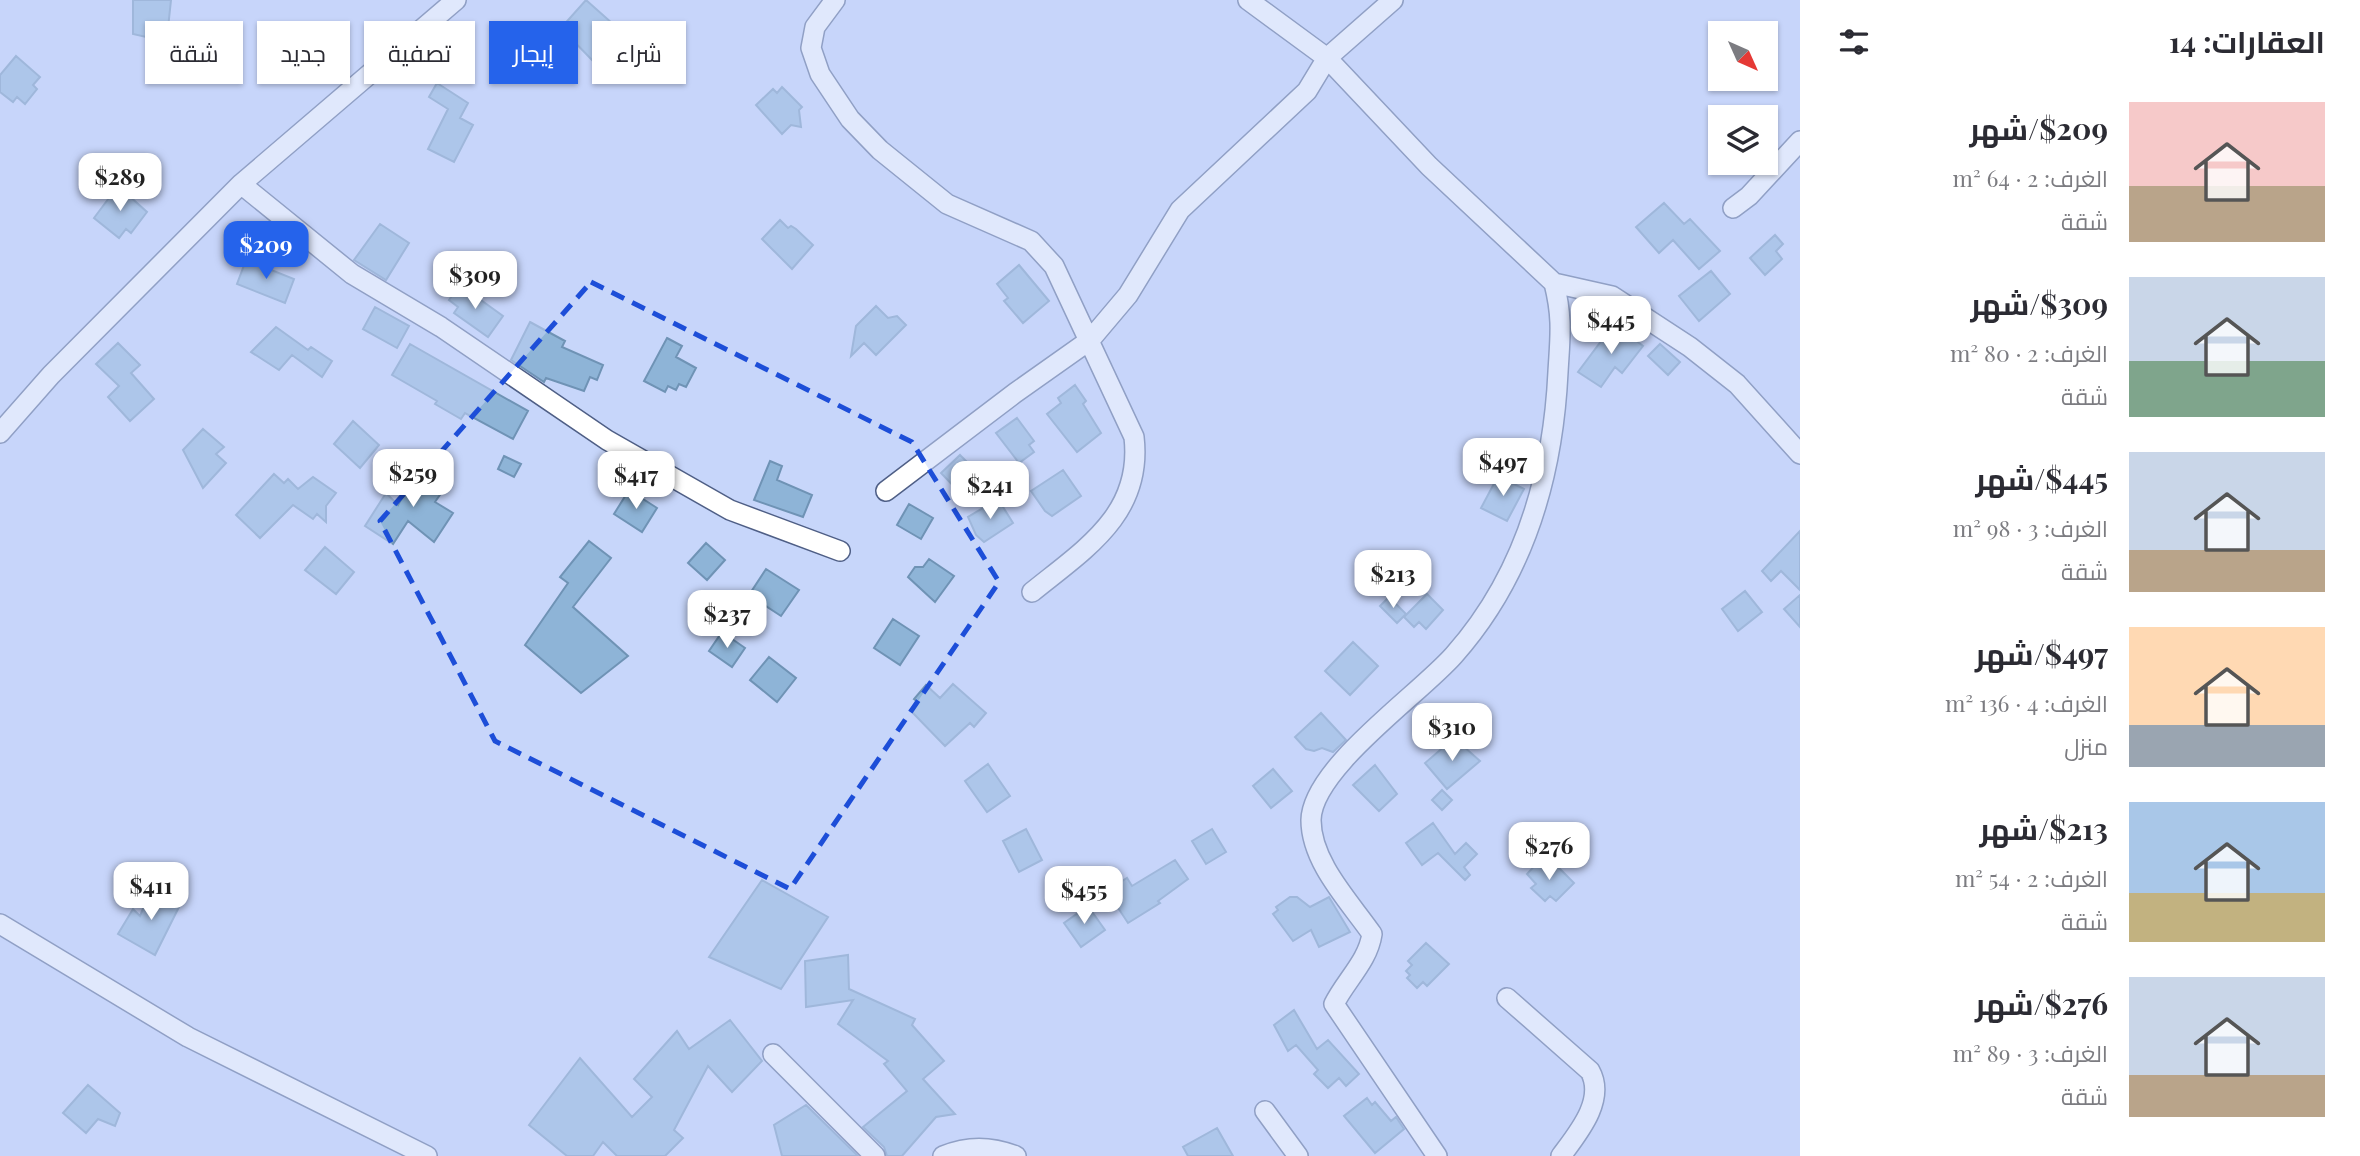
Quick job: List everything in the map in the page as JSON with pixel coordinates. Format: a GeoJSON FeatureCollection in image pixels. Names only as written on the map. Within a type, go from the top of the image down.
{"type":"FeatureCollection","features":[{"type":"Feature","properties":{"kind":"street"},"geometry":{"type":"LineString","coordinates":[[0,433],[51,375],[241,184],[456,0]]}},
{"type":"Feature","properties":{"kind":"street"},"geometry":{"type":"LineString","coordinates":[[835,0],[815,27],[811,48],[820,74],[850,119],[880,150],[947,204],[1031,241],[1054,266],[1133,437],[1136,458],[1131,486],[1120,512],[1091,544],[1032,592]]}},
{"type":"Feature","properties":{"kind":"street"},"geometry":{"type":"LineString","coordinates":[[1248,0],[1327,58],[1429,166],[1554,283],[1612,296],[1690,346],[1737,384],[1800,454]]}},
{"type":"Feature","properties":{"kind":"street"},"geometry":{"type":"LineString","coordinates":[[886,491],[1090,340],[1128,295],[1180,211],[1307,91],[1327,58],[1393,0]]}},
{"type":"Feature","properties":{"kind":"street"},"geometry":{"type":"LineString","coordinates":[[1733,208],[1749,196],[1800,141]]}},
{"type":"Feature","properties":{"kind":"street"},"geometry":{"type":"LineString","coordinates":[[241,184],[352,274],[441,327],[607,440],[730,510],[840,551]]}},
{"type":"Feature","properties":{"kind":"street"},"geometry":{"type":"LineString","coordinates":[[1437,1156],[1334,1004],[1345,982],[1370,951],[1372,934],[1315,848],[1311,817],[1319,789],[1342,761],[1454,655],[1501,594],[1522,551],[1542,482],[1557,405],[1562,328],[1554,283]]}},
{"type":"Feature","properties":{"kind":"street"},"geometry":{"type":"LineString","coordinates":[[0,923],[188,1037],[427,1156]]}},
{"type":"Feature","properties":{"kind":"street"},"geometry":{"type":"LineString","coordinates":[[1507,998],[1583,1064],[1595,1080],[1594,1102],[1561,1156]]}},
{"type":"Feature","properties":{"kind":"street"},"geometry":{"type":"LineString","coordinates":[[773,1054],[875,1156]]}},
{"type":"Feature","properties":{"kind":"street"},"geometry":{"type":"LineString","coordinates":[[1265,1111],[1298,1156]]}},
{"type":"Feature","properties":{"kind":"street"},"geometry":{"type":"LineString","coordinates":[[943,1156],[965,1147],[1000,1150],[1016,1156]]}},
{"type":"Feature","properties":{"kind":"highlighted area"},"geometry":{"type":"Polygon","coordinates":[[[591,282],[912,442],[999,582],[790,889],[495,741],[380,521],[591,282]]]}},
{"type":"Feature","properties":{"kind":"building"},"geometry":{"type":"Polygon","coordinates":[[[133,0],[171,0],[169,21],[145,21],[145,37],[133,34],[133,0]]]}},
{"type":"Feature","properties":{"kind":"building"},"geometry":{"type":"Polygon","coordinates":[[[586,0],[610,21],[592,21],[592,60],[578,46],[578,21],[567,21],[586,0]]]}},
{"type":"Feature","properties":{"kind":"building"},"geometry":{"type":"Polygon","coordinates":[[[16,56],[40,77],[33,85],[37,89],[25,104],[17,97],[13,102],[0,92],[0,75],[16,56]]]}},
{"type":"Feature","properties":{"kind":"building"},"geometry":{"type":"Polygon","coordinates":[[[439,84],[468,103],[460,118],[473,125],[454,162],[428,149],[448,109],[429,97],[439,84]]]}},
{"type":"Feature","properties":{"kind":"building"},"geometry":{"type":"Polygon","coordinates":[[[782,87],[802,107],[799,110],[801,127],[791,125],[782,134],[756,105],[773,89],[777,93],[782,87]]]}},
{"type":"Feature","properties":{"kind":"building"},"geometry":{"type":"Polygon","coordinates":[[[118,186],[147,212],[131,233],[126,229],[119,238],[94,218],[118,186]]]}},
{"type":"Feature","properties":{"kind":"building"},"geometry":{"type":"Polygon","coordinates":[[[1664,203],[1684,224],[1690,219],[1720,251],[1699,269],[1673,240],[1659,253],[1636,227],[1664,203]]]}},
{"type":"Feature","properties":{"kind":"building"},"geometry":{"type":"Polygon","coordinates":[[[780,220],[788,228],[791,226],[796,229],[813,245],[792,269],[762,239],[780,220]]]}},
{"type":"Feature","properties":{"kind":"building"},"geometry":{"type":"Polygon","coordinates":[[[380,224],[409,243],[386,280],[354,260],[380,224]]]}},
{"type":"Feature","properties":{"kind":"building"},"geometry":{"type":"Polygon","coordinates":[[[1775,235],[1783,244],[1776,251],[1782,259],[1765,275],[1750,258],[1775,235]]]}},
{"type":"Feature","properties":{"kind":"building"},"geometry":{"type":"Polygon","coordinates":[[[246,260],[294,279],[285,303],[237,284],[246,260]]]}},
{"type":"Feature","properties":{"kind":"building"},"geometry":{"type":"Polygon","coordinates":[[[1019,265],[1049,301],[1023,323],[1004,301],[1008,298],[997,284],[1019,265]]]}},
{"type":"Feature","properties":{"kind":"building"},"geometry":{"type":"Polygon","coordinates":[[[1711,271],[1730,294],[1699,321],[1679,296],[1711,271]]]}},
{"type":"Feature","properties":{"kind":"building"},"geometry":{"type":"Polygon","coordinates":[[[460,285],[503,316],[488,337],[454,313],[458,307],[449,300],[460,285]]]}},
{"type":"Feature","properties":{"kind":"building"},"geometry":{"type":"Polygon","coordinates":[[[876,306],[888,318],[897,316],[906,325],[876,355],[864,343],[851,356],[856,326],[876,306]]]}},
{"type":"Feature","properties":{"kind":"building"},"geometry":{"type":"Polygon","coordinates":[[[375,307],[409,326],[397,348],[363,329],[375,307]]]}},
{"type":"Feature","properties":{"kind":"building"},"geometry":{"type":"Polygon","coordinates":[[[530,322],[565,341],[562,347],[603,365],[597,380],[590,377],[584,391],[546,378],[544,382],[511,360],[530,322]]]}},
{"type":"Feature","properties":{"kind":"building"},"geometry":{"type":"Polygon","coordinates":[[[1614,324],[1643,346],[1622,373],[1615,367],[1601,387],[1578,372],[1614,324]]]}},
{"type":"Feature","properties":{"kind":"building"},"geometry":{"type":"Polygon","coordinates":[[[276,327],[308,350],[311,347],[332,361],[322,377],[292,355],[279,370],[251,352],[276,327]]]}},
{"type":"Feature","properties":{"kind":"building"},"geometry":{"type":"Polygon","coordinates":[[[667,338],[682,346],[676,357],[696,368],[686,387],[679,384],[676,390],[668,386],[665,392],[644,381],[667,338]]]}},
{"type":"Feature","properties":{"kind":"building"},"geometry":{"type":"Polygon","coordinates":[[[118,343],[140,365],[131,373],[154,399],[130,421],[108,397],[119,386],[96,364],[118,343]]]}},
{"type":"Feature","properties":{"kind":"building"},"geometry":{"type":"Polygon","coordinates":[[[410,344],[528,411],[513,439],[465,413],[461,419],[435,404],[437,401],[392,375],[410,344]]]}},
{"type":"Feature","properties":{"kind":"building"},"geometry":{"type":"Polygon","coordinates":[[[1660,344],[1680,362],[1668,375],[1648,356],[1660,344]]]}},
{"type":"Feature","properties":{"kind":"building"},"geometry":{"type":"Polygon","coordinates":[[[1075,385],[1101,433],[1077,452],[1047,414],[1061,403],[1058,398],[1075,385]]]}},
{"type":"Feature","properties":{"kind":"building"},"geometry":{"type":"Polygon","coordinates":[[[1017,418],[1034,441],[1029,445],[1034,452],[1019,463],[996,433],[1017,418]]]}},
{"type":"Feature","properties":{"kind":"building"},"geometry":{"type":"Polygon","coordinates":[[[353,421],[379,445],[360,468],[334,444],[353,421]]]}},
{"type":"Feature","properties":{"kind":"building"},"geometry":{"type":"Polygon","coordinates":[[[203,429],[224,447],[216,454],[226,463],[203,488],[183,450],[203,429]]]}},
{"type":"Feature","properties":{"kind":"building"},"geometry":{"type":"Polygon","coordinates":[[[960,455],[984,479],[965,498],[941,473],[960,455]]]}},
{"type":"Feature","properties":{"kind":"building"},"geometry":{"type":"Polygon","coordinates":[[[504,456],[521,464],[514,477],[498,469],[504,456]]]}},
{"type":"Feature","properties":{"kind":"building"},"geometry":{"type":"Polygon","coordinates":[[[770,461],[782,466],[777,480],[812,495],[803,517],[754,500],[770,461]]]}},
{"type":"Feature","properties":{"kind":"building"},"geometry":{"type":"Polygon","coordinates":[[[421,464],[449,482],[435,502],[453,513],[434,542],[408,521],[393,544],[365,526],[386,493],[398,505],[421,464]]]}},
{"type":"Feature","properties":{"kind":"building"},"geometry":{"type":"Polygon","coordinates":[[[1063,470],[1081,496],[1052,516],[1045,511],[1031,491],[1063,470]]]}},
{"type":"Feature","properties":{"kind":"building"},"geometry":{"type":"Polygon","coordinates":[[[274,474],[284,483],[288,479],[298,489],[313,477],[336,493],[326,506],[326,522],[317,514],[313,519],[293,505],[260,538],[236,515],[274,474]]]}},
{"type":"Feature","properties":{"kind":"building"},"geometry":{"type":"Polygon","coordinates":[[[1498,476],[1524,489],[1507,521],[1481,508],[1498,476]]]}},
{"type":"Feature","properties":{"kind":"building"},"geometry":{"type":"Polygon","coordinates":[[[629,490],[657,508],[642,532],[614,514],[629,490]]]}},
{"type":"Feature","properties":{"kind":"building"},"geometry":{"type":"Polygon","coordinates":[[[998,499],[1013,523],[984,542],[976,535],[968,517],[998,499]]]}},
{"type":"Feature","properties":{"kind":"building"},"geometry":{"type":"Polygon","coordinates":[[[909,504],[933,518],[921,539],[897,525],[909,504]]]}},
{"type":"Feature","properties":{"kind":"building"},"geometry":{"type":"Polygon","coordinates":[[[1800,531],[1800,590],[1781,571],[1771,581],[1762,571],[1800,531]]]}},
{"type":"Feature","properties":{"kind":"building"},"geometry":{"type":"Polygon","coordinates":[[[589,541],[611,558],[573,607],[628,656],[581,693],[525,645],[568,583],[560,577],[589,541]]]}},
{"type":"Feature","properties":{"kind":"building"},"geometry":{"type":"Polygon","coordinates":[[[706,543],[725,560],[707,580],[688,563],[706,543]]]}},
{"type":"Feature","properties":{"kind":"building"},"geometry":{"type":"Polygon","coordinates":[[[325,547],[354,572],[336,594],[305,570],[325,547]]]}},
{"type":"Feature","properties":{"kind":"building"},"geometry":{"type":"Polygon","coordinates":[[[929,559],[954,576],[935,602],[908,577],[915,567],[923,567],[929,559]]]}},
{"type":"Feature","properties":{"kind":"building"},"geometry":{"type":"Polygon","coordinates":[[[766,569],[799,590],[781,616],[749,595],[766,569]]]}},
{"type":"Feature","properties":{"kind":"building"},"geometry":{"type":"Polygon","coordinates":[[[1745,591],[1762,612],[1738,631],[1722,609],[1745,591]]]}},
{"type":"Feature","properties":{"kind":"building"},"geometry":{"type":"Polygon","coordinates":[[[1427,594],[1443,610],[1426,629],[1419,622],[1414,627],[1404,617],[1427,594]]]}},
{"type":"Feature","properties":{"kind":"building"},"geometry":{"type":"Polygon","coordinates":[[[1800,595],[1800,627],[1784,609],[1800,595]]]}},
{"type":"Feature","properties":{"kind":"building"},"geometry":{"type":"Polygon","coordinates":[[[1389,597],[1406,614],[1397,623],[1380,606],[1389,597]]]}},
{"type":"Feature","properties":{"kind":"building"},"geometry":{"type":"Polygon","coordinates":[[[893,619],[919,636],[900,665],[874,648],[893,619]]]}},
{"type":"Feature","properties":{"kind":"building"},"geometry":{"type":"Polygon","coordinates":[[[722,632],[745,648],[732,667],[709,651],[722,632]]]}},
{"type":"Feature","properties":{"kind":"building"},"geometry":{"type":"Polygon","coordinates":[[[1353,642],[1378,666],[1350,695],[1325,671],[1353,642]]]}},
{"type":"Feature","properties":{"kind":"building"},"geometry":{"type":"Polygon","coordinates":[[[769,657],[796,678],[777,702],[750,680],[769,657]]]}},
{"type":"Feature","properties":{"kind":"building"},"geometry":{"type":"Polygon","coordinates":[[[953,684],[986,713],[974,727],[970,723],[945,746],[910,710],[918,702],[914,699],[926,685],[940,698],[953,684]]]}},
{"type":"Feature","properties":{"kind":"building"},"geometry":{"type":"Polygon","coordinates":[[[1321,713],[1346,740],[1333,752],[1322,748],[1314,751],[1306,749],[1295,737],[1321,713]]]}},
{"type":"Feature","properties":{"kind":"building"},"geometry":{"type":"Polygon","coordinates":[[[1454,738],[1480,761],[1447,789],[1425,763],[1454,738]]]}},
{"type":"Feature","properties":{"kind":"building"},"geometry":{"type":"Polygon","coordinates":[[[988,764],[1010,796],[987,812],[965,781],[988,764]]]}},
{"type":"Feature","properties":{"kind":"building"},"geometry":{"type":"Polygon","coordinates":[[[1375,765],[1397,794],[1379,811],[1353,785],[1375,765]]]}},
{"type":"Feature","properties":{"kind":"building"},"geometry":{"type":"Polygon","coordinates":[[[1273,769],[1292,791],[1271,808],[1253,786],[1273,769]]]}},
{"type":"Feature","properties":{"kind":"building"},"geometry":{"type":"Polygon","coordinates":[[[1442,790],[1452,800],[1442,810],[1432,800],[1442,790]]]}},
{"type":"Feature","properties":{"kind":"building"},"geometry":{"type":"Polygon","coordinates":[[[1433,823],[1455,854],[1466,843],[1477,854],[1464,867],[1470,875],[1465,880],[1438,853],[1422,865],[1406,843],[1433,823]]]}},
{"type":"Feature","properties":{"kind":"building"},"geometry":{"type":"Polygon","coordinates":[[[1026,829],[1042,860],[1019,872],[1003,841],[1026,829]]]}},
{"type":"Feature","properties":{"kind":"building"},"geometry":{"type":"Polygon","coordinates":[[[1212,829],[1226,852],[1206,864],[1192,841],[1212,829]]]}},
{"type":"Feature","properties":{"kind":"building"},"geometry":{"type":"Polygon","coordinates":[[[1175,860],[1188,879],[1158,901],[1160,903],[1128,923],[1107,891],[1127,878],[1132,886],[1175,860]]]}},
{"type":"Feature","properties":{"kind":"building"},"geometry":{"type":"Polygon","coordinates":[[[1539,861],[1553,870],[1557,866],[1574,883],[1556,901],[1550,896],[1545,901],[1531,888],[1536,884],[1527,874],[1539,861]]]}},
{"type":"Feature","properties":{"kind":"building"},"geometry":{"type":"Polygon","coordinates":[[[762,880],[828,917],[781,989],[709,957],[762,880]]]}},
{"type":"Feature","properties":{"kind":"building"},"geometry":{"type":"Polygon","coordinates":[[[151,889],[182,901],[155,955],[118,934],[133,909],[140,916],[151,889]]]}},
{"type":"Feature","properties":{"kind":"building"},"geometry":{"type":"Polygon","coordinates":[[[1290,897],[1297,897],[1310,907],[1329,897],[1350,932],[1319,947],[1311,930],[1293,941],[1273,914],[1278,910],[1276,907],[1290,897]]]}},
{"type":"Feature","properties":{"kind":"building"},"geometry":{"type":"Polygon","coordinates":[[[1088,906],[1105,930],[1081,947],[1064,923],[1088,906]]]}},
{"type":"Feature","properties":{"kind":"building"},"geometry":{"type":"Polygon","coordinates":[[[1426,943],[1449,964],[1427,986],[1423,982],[1417,988],[1407,978],[1410,975],[1406,971],[1412,965],[1408,961],[1426,943]]]}},
{"type":"Feature","properties":{"kind":"building"},"geometry":{"type":"Polygon","coordinates":[[[848,955],[849,989],[915,1019],[912,1025],[944,1061],[923,1079],[955,1114],[936,1117],[902,1156],[887,1156],[884,1147],[863,1127],[907,1091],[884,1064],[888,1061],[838,1024],[853,1000],[806,1007],[805,961],[848,955]]]}},
{"type":"Feature","properties":{"kind":"building"},"geometry":{"type":"Polygon","coordinates":[[[1294,1010],[1317,1049],[1328,1040],[1359,1074],[1346,1086],[1339,1078],[1328,1088],[1314,1074],[1318,1070],[1296,1045],[1288,1051],[1274,1025],[1294,1010]]]}},
{"type":"Feature","properties":{"kind":"building"},"geometry":{"type":"Polygon","coordinates":[[[730,1020],[762,1061],[732,1092],[708,1066],[674,1130],[683,1138],[665,1156],[617,1156],[603,1142],[593,1156],[567,1156],[529,1125],[580,1058],[632,1117],[652,1097],[634,1079],[677,1031],[689,1049],[730,1020]]]}},
{"type":"Feature","properties":{"kind":"building"},"geometry":{"type":"Polygon","coordinates":[[[88,1085],[120,1113],[115,1126],[98,1119],[86,1133],[63,1113],[88,1085]]]}},
{"type":"Feature","properties":{"kind":"building"},"geometry":{"type":"Polygon","coordinates":[[[1367,1098],[1372,1105],[1375,1102],[1391,1121],[1396,1117],[1404,1129],[1375,1153],[1344,1116],[1367,1098]]]}},
{"type":"Feature","properties":{"kind":"building"},"geometry":{"type":"Polygon","coordinates":[[[806,1105],[858,1156],[782,1156],[774,1125],[806,1105]]]}},
{"type":"Feature","properties":{"kind":"building"},"geometry":{"type":"Polygon","coordinates":[[[1217,1128],[1233,1156],[1188,1156],[1183,1147],[1217,1128]]]}}]}
